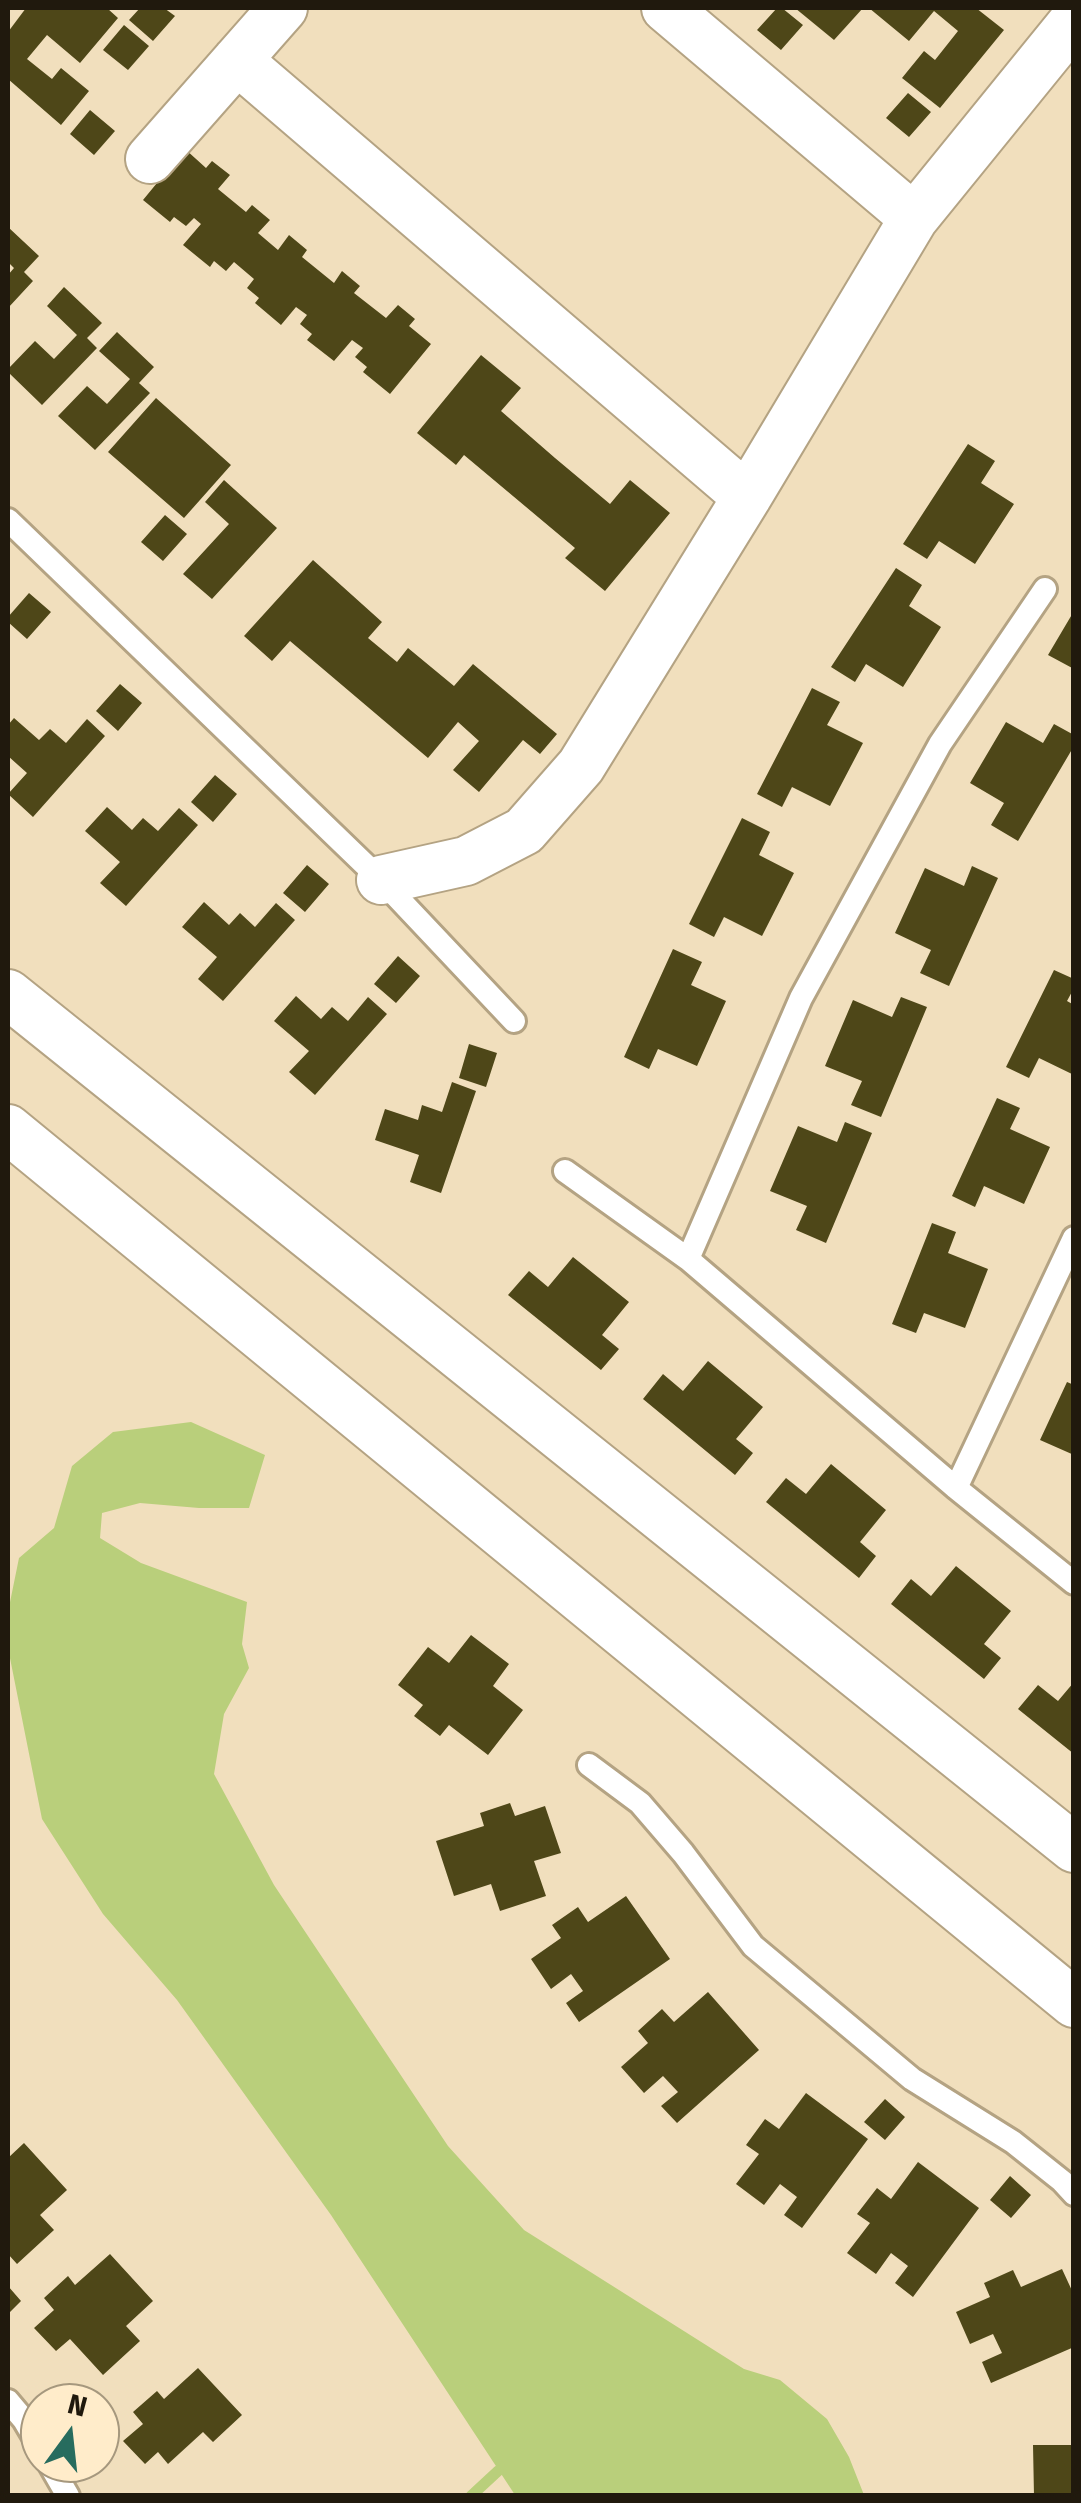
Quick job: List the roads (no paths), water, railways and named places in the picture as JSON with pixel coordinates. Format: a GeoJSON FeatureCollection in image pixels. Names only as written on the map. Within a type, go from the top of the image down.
{"type":"FeatureCollection","features":[{"type":"Feature","properties":{"kind":"street"},"geometry":{"type":"LineString","coordinates":[[150,158],[282,8]]}},
{"type":"Feature","properties":{"kind":"street"},"geometry":{"type":"LineString","coordinates":[[666,8],[914,218]]}},
{"type":"Feature","properties":{"kind":"street"},"geometry":{"type":"LineString","coordinates":[[381,880],[466,862],[524,831],[581,766],[914,218],[1074,20]]}},
{"type":"Feature","properties":{"kind":"street"},"geometry":{"type":"LineString","coordinates":[[236,60],[747,496]]}},
{"type":"Feature","properties":{"kind":"street"},"geometry":{"type":"LineString","coordinates":[[8,994],[1074,1848]]}},
{"type":"Feature","properties":{"kind":"street"},"geometry":{"type":"LineString","coordinates":[[8,1129],[1074,2003]]}},
{"type":"Feature","properties":{"kind":"lane"},"geometry":{"type":"LineString","coordinates":[[8,520],[381,880],[514,1021]]}},
{"type":"Feature","properties":{"kind":"lane"},"geometry":{"type":"LineString","coordinates":[[688,1259],[801,998],[940,744],[1045,589]]}},
{"type":"Feature","properties":{"kind":"lane"},"geometry":{"type":"LineString","coordinates":[[565,1172],[688,1259],[956,1488],[1074,1583]]}},
{"type":"Feature","properties":{"kind":"lane"},"geometry":{"type":"LineString","coordinates":[[956,1488],[1074,1238]]}},
{"type":"Feature","properties":{"kind":"lane"},"geometry":{"type":"LineString","coordinates":[[590,1764],[640,1803],[754,1946],[912,2079],[1013,2142],[1074,2194]]}},
{"type":"Feature","properties":{"kind":"waterway"},"geometry":{"type":"LineString","coordinates":[[471,2496],[498,2471]]}}]}
